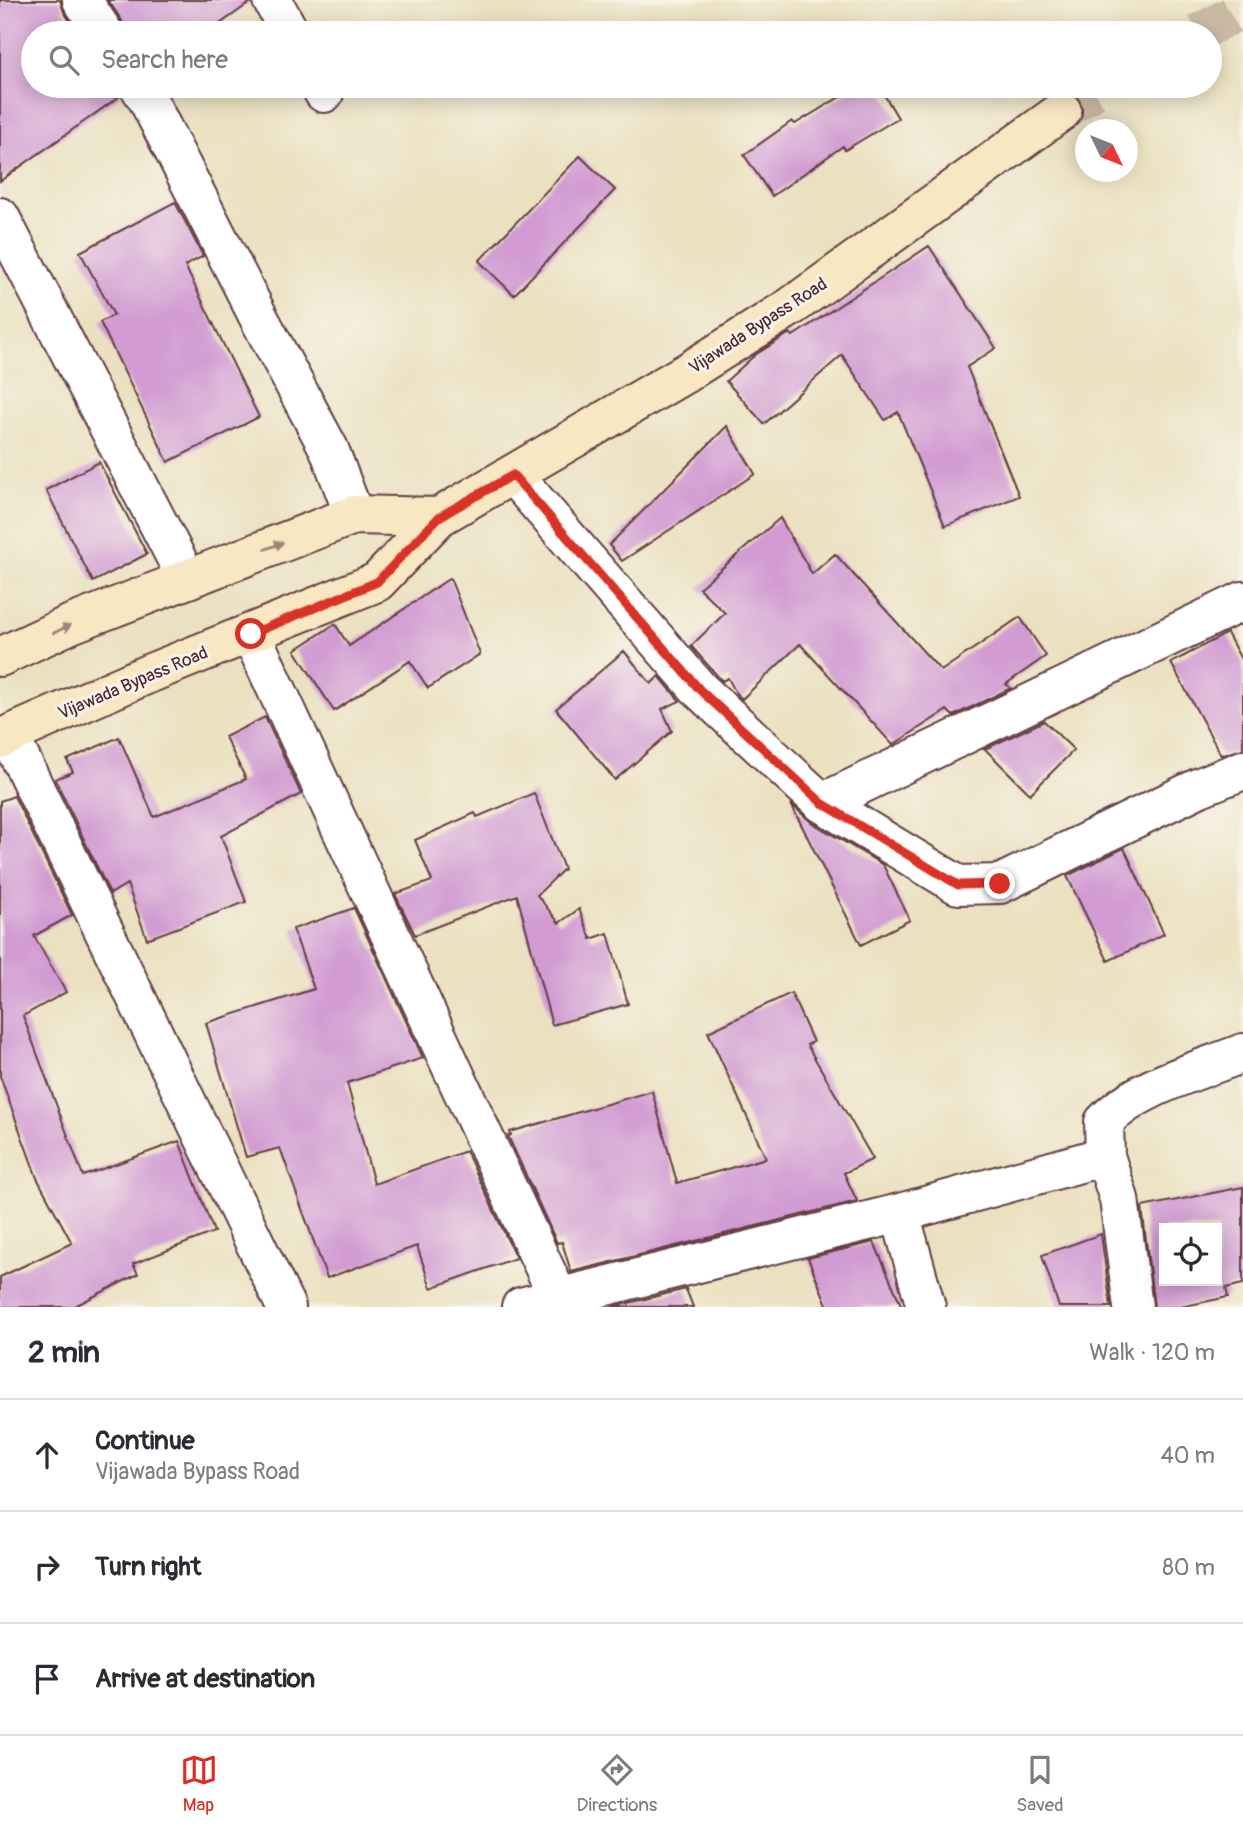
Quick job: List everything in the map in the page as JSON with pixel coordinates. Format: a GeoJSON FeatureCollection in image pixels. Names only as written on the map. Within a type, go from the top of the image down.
{"type":"FeatureCollection","features":[{"type":"Feature","properties":{"kind":"main road","name":"Vijawada Bypass Road"},"geometry":{"type":"LineString","coordinates":[[4,737],[148,674],[377,582],[439,517],[686,373],[793,306],[1062,111]]}},
{"type":"Feature","properties":{"kind":"main road"},"geometry":{"type":"LineString","coordinates":[[0,657],[71,624],[354,515],[439,517]]}},
{"type":"Feature","properties":{"kind":"street"},"geometry":{"type":"LineString","coordinates":[[82,0],[96,21]]}},
{"type":"Feature","properties":{"kind":"street"},"geometry":{"type":"LineString","coordinates":[[272,0],[283,21]]}},
{"type":"Feature","properties":{"kind":"street"},"geometry":{"type":"LineString","coordinates":[[145,98],[329,449],[354,515]]}},
{"type":"Feature","properties":{"kind":"street"},"geometry":{"type":"LineString","coordinates":[[0,217],[187,579]]}},
{"type":"Feature","properties":{"kind":"street"},"geometry":{"type":"LineString","coordinates":[[513,475],[700,690],[822,803],[958,885],[1000,884],[1200,787],[1243,770]]}},
{"type":"Feature","properties":{"kind":"street"},"geometry":{"type":"LineString","coordinates":[[822,803],[1243,601]]}},
{"type":"Feature","properties":{"kind":"street"},"geometry":{"type":"LineString","coordinates":[[251,634],[560,1302]]}},
{"type":"Feature","properties":{"kind":"street"},"geometry":{"type":"LineString","coordinates":[[4,737],[284,1306]]}},
{"type":"Feature","properties":{"kind":"street"},"geometry":{"type":"LineString","coordinates":[[1133,1307],[1119,1199],[1105,1156],[1104,1122],[1116,1108],[1133,1097],[1243,1053]]}},
{"type":"Feature","properties":{"kind":"street"},"geometry":{"type":"LineString","coordinates":[[521,1307],[560,1302],[1105,1156]]}},
{"type":"Feature","properties":{"kind":"street"},"geometry":{"type":"LineString","coordinates":[[900,1213],[926,1307]]}},
{"type":"Feature","properties":{"kind":"building"},"geometry":{"type":"Polygon","coordinates":[[[0,0],[60,0],[70,21],[21,21],[21,98],[117,98],[0,181],[0,0]]]}},
{"type":"Feature","properties":{"kind":"building"},"geometry":{"type":"Polygon","coordinates":[[[108,0],[251,2],[224,21],[122,21],[108,0]]]}},
{"type":"Feature","properties":{"kind":"building"},"geometry":{"type":"Polygon","coordinates":[[[838,98],[886,98],[898,118],[845,150],[843,146],[772,196],[744,155],[792,121],[795,124],[838,98]]]}},
{"type":"Feature","properties":{"kind":"building"},"geometry":{"type":"Polygon","coordinates":[[[580,156],[615,190],[514,295],[479,261],[580,156]]]}},
{"type":"Feature","properties":{"kind":"building"},"geometry":{"type":"Polygon","coordinates":[[[175,202],[203,256],[185,266],[259,417],[168,462],[100,322],[114,315],[80,252],[175,202]]]}},
{"type":"Feature","properties":{"kind":"building"},"geometry":{"type":"Polygon","coordinates":[[[929,246],[996,348],[967,367],[1019,496],[945,526],[898,412],[885,420],[842,355],[764,424],[726,381],[755,355],[790,333],[793,336],[929,246]]]}},
{"type":"Feature","properties":{"kind":"building"},"geometry":{"type":"Polygon","coordinates":[[[727,426],[755,474],[622,561],[609,545],[727,426]]]}},
{"type":"Feature","properties":{"kind":"building"},"geometry":{"type":"Polygon","coordinates":[[[99,462],[147,554],[93,582],[46,490],[99,462]]]}},
{"type":"Feature","properties":{"kind":"building"},"geometry":{"type":"Polygon","coordinates":[[[780,518],[812,574],[835,554],[941,671],[1020,617],[1046,656],[1006,684],[1011,688],[953,716],[947,710],[893,745],[800,644],[742,699],[728,678],[722,681],[691,646],[725,613],[699,588],[780,518]]]}},
{"type":"Feature","properties":{"kind":"building"},"geometry":{"type":"Polygon","coordinates":[[[450,578],[480,654],[428,688],[410,661],[334,711],[295,650],[335,624],[349,646],[450,578]]]}},
{"type":"Feature","properties":{"kind":"building"},"geometry":{"type":"Polygon","coordinates":[[[1227,633],[1243,663],[1243,749],[1221,755],[1171,663],[1227,633]]]}},
{"type":"Feature","properties":{"kind":"building"},"geometry":{"type":"Polygon","coordinates":[[[624,651],[651,684],[659,676],[680,701],[662,709],[672,731],[615,780],[556,709],[624,651]]]}},
{"type":"Feature","properties":{"kind":"building"},"geometry":{"type":"Polygon","coordinates":[[[265,717],[301,794],[221,836],[246,902],[147,939],[127,884],[110,894],[55,779],[73,772],[67,760],[119,737],[154,817],[246,779],[225,737],[265,717]]]}},
{"type":"Feature","properties":{"kind":"building"},"geometry":{"type":"Polygon","coordinates":[[[1044,721],[1074,750],[1030,794],[985,749],[1044,721]]]}},
{"type":"Feature","properties":{"kind":"building"},"geometry":{"type":"Polygon","coordinates":[[[534,793],[564,869],[537,895],[559,923],[579,909],[591,939],[608,933],[628,1004],[552,1025],[517,895],[415,935],[395,894],[432,881],[415,840],[475,813],[477,817],[534,793]]]}},
{"type":"Feature","properties":{"kind":"building"},"geometry":{"type":"Polygon","coordinates":[[[14,796],[72,915],[34,936],[66,992],[23,1016],[83,1176],[179,1141],[214,1232],[133,1264],[138,1274],[73,1307],[0,1307],[0,1277],[72,1243],[37,1178],[0,1076],[0,801],[14,796]]]}},
{"type":"Feature","properties":{"kind":"building"},"geometry":{"type":"Polygon","coordinates":[[[791,804],[811,822],[883,865],[910,920],[861,945],[791,804]]]}},
{"type":"Feature","properties":{"kind":"building"},"geometry":{"type":"Polygon","coordinates":[[[1124,848],[1164,934],[1108,961],[1067,876],[1124,848]]]}},
{"type":"Feature","properties":{"kind":"building"},"geometry":{"type":"Polygon","coordinates":[[[354,908],[423,1058],[347,1083],[374,1184],[466,1151],[516,1258],[431,1288],[417,1246],[327,1278],[280,1148],[246,1157],[206,1023],[314,989],[293,929],[354,908]]]}},
{"type":"Feature","properties":{"kind":"building"},"geometry":{"type":"Polygon","coordinates":[[[791,993],[813,1042],[807,1045],[873,1159],[844,1173],[857,1201],[571,1272],[562,1242],[557,1243],[508,1136],[511,1135],[510,1132],[652,1091],[677,1183],[766,1158],[708,1032],[791,993]]]}},
{"type":"Feature","properties":{"kind":"building"},"geometry":{"type":"Polygon","coordinates":[[[1243,1187],[1243,1284],[1226,1288],[1228,1297],[1180,1307],[1154,1307],[1142,1207],[1243,1187]]]}},
{"type":"Feature","properties":{"kind":"building"},"geometry":{"type":"Polygon","coordinates":[[[1101,1234],[1111,1307],[1059,1307],[1042,1255],[1101,1234]]]}},
{"type":"Feature","properties":{"kind":"building"},"geometry":{"type":"Polygon","coordinates":[[[874,1242],[902,1307],[828,1307],[808,1258],[874,1242]]]}},
{"type":"Feature","properties":{"kind":"building"},"geometry":{"type":"Polygon","coordinates":[[[686,1289],[693,1307],[612,1307],[686,1289]]]}},
{"type":"Feature","properties":{"kind":"tunnel"},"geometry":{"type":"LineString","coordinates":[[1220,21],[1243,9]]}},
{"type":"Feature","properties":{"kind":"tunnel"},"geometry":{"type":"LineString","coordinates":[[1062,111],[1083,98]]}},
{"type":"Feature","properties":{"kind":"route"},"geometry":{"type":"LineString","coordinates":[[251,634],[377,582],[439,517],[513,475],[700,690],[822,803],[958,885],[1000,884]]}}]}
